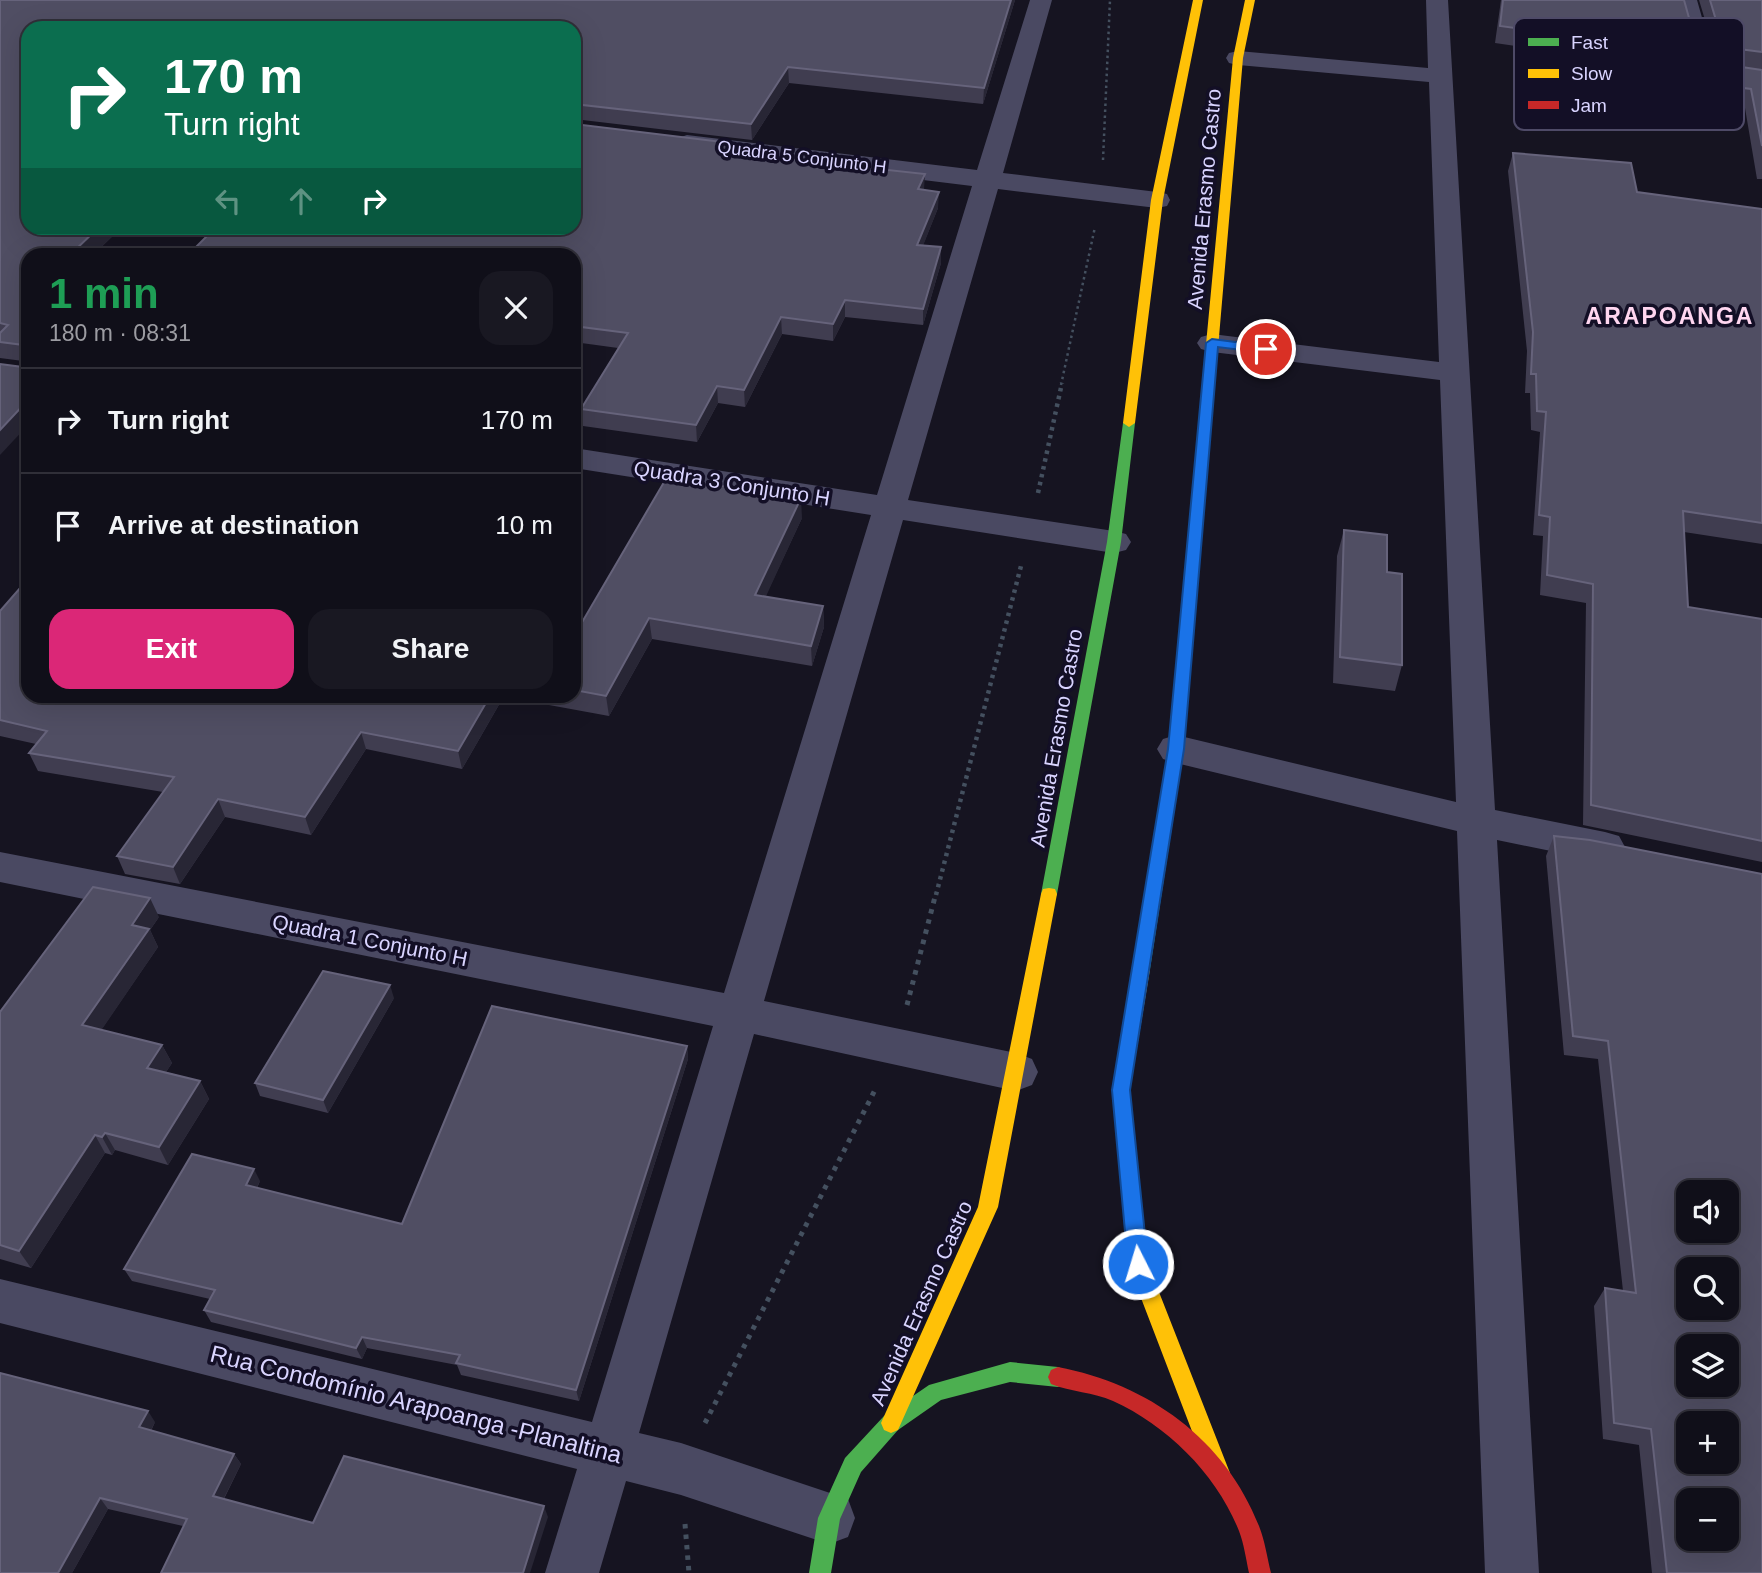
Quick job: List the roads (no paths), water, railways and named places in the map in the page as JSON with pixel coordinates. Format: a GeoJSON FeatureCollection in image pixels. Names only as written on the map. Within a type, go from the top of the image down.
{"type":"FeatureCollection","features":[{"type":"Feature","properties":{"kind":"main road","name":"Avenida Erasmo Castro"},"geometry":{"type":"LineString","coordinates":[[891,1423],[988,1207],[1016,1072],[1114,542],[1157,200],[1198,0]]}},
{"type":"Feature","properties":{"kind":"main road","name":"Avenida Erasmo Castro"},"geometry":{"type":"LineString","coordinates":[[1219,1473],[1138,1264],[1121,1090],[1176,749],[1238,58],[1250,0]]}},
{"type":"Feature","properties":{"kind":"main road"},"geometry":{"type":"LineString","coordinates":[[820,1573],[829,1518],[853,1465],[891,1423],[936,1392],[1010,1372],[1087,1380],[1161,1415],[1219,1473],[1248,1525],[1260,1573]]}},
{"type":"Feature","properties":{"kind":"street"},"geometry":{"type":"LineString","coordinates":[[572,1573],[1041,0]]}},
{"type":"Feature","properties":{"kind":"street"},"geometry":{"type":"LineString","coordinates":[[1437,0],[1512,1573]]}},
{"type":"Feature","properties":{"kind":"street"},"geometry":{"type":"LineString","coordinates":[[1686,0],[1691,18]]}},
{"type":"Feature","properties":{"kind":"street"},"geometry":{"type":"LineString","coordinates":[[1238,58],[1440,76]]}},
{"type":"Feature","properties":{"kind":"street"},"geometry":{"type":"LineString","coordinates":[[1744,78],[1762,80]]}},
{"type":"Feature","properties":{"kind":"street","name":"Quadra 5 Conjunto H"},"geometry":{"type":"LineString","coordinates":[[657,139],[1157,200]]}},
{"type":"Feature","properties":{"kind":"street"},"geometry":{"type":"LineString","coordinates":[[1212,343],[1454,373]]}},
{"type":"Feature","properties":{"kind":"street","name":"Quadra 3 Conjunto H"},"geometry":{"type":"LineString","coordinates":[[581,459],[1114,542]]}},
{"type":"Feature","properties":{"kind":"street"},"geometry":{"type":"LineString","coordinates":[[1176,749],[1476,821],[1639,853]]}},
{"type":"Feature","properties":{"kind":"street","name":"Quadra 1 Conjunto H"},"geometry":{"type":"LineString","coordinates":[[0,867],[739,1013],[1016,1072]]}},
{"type":"Feature","properties":{"kind":"street","name":"Rua Condomínio Arapoanga -Planaltina"},"geometry":{"type":"LineString","coordinates":[[0,1301],[681,1469],[829,1518]]}},
{"type":"Feature","properties":{"kind":"district","name":"ARAPOANGA"},"geometry":{"type":"Point","coordinates":[1670,316]}}]}
